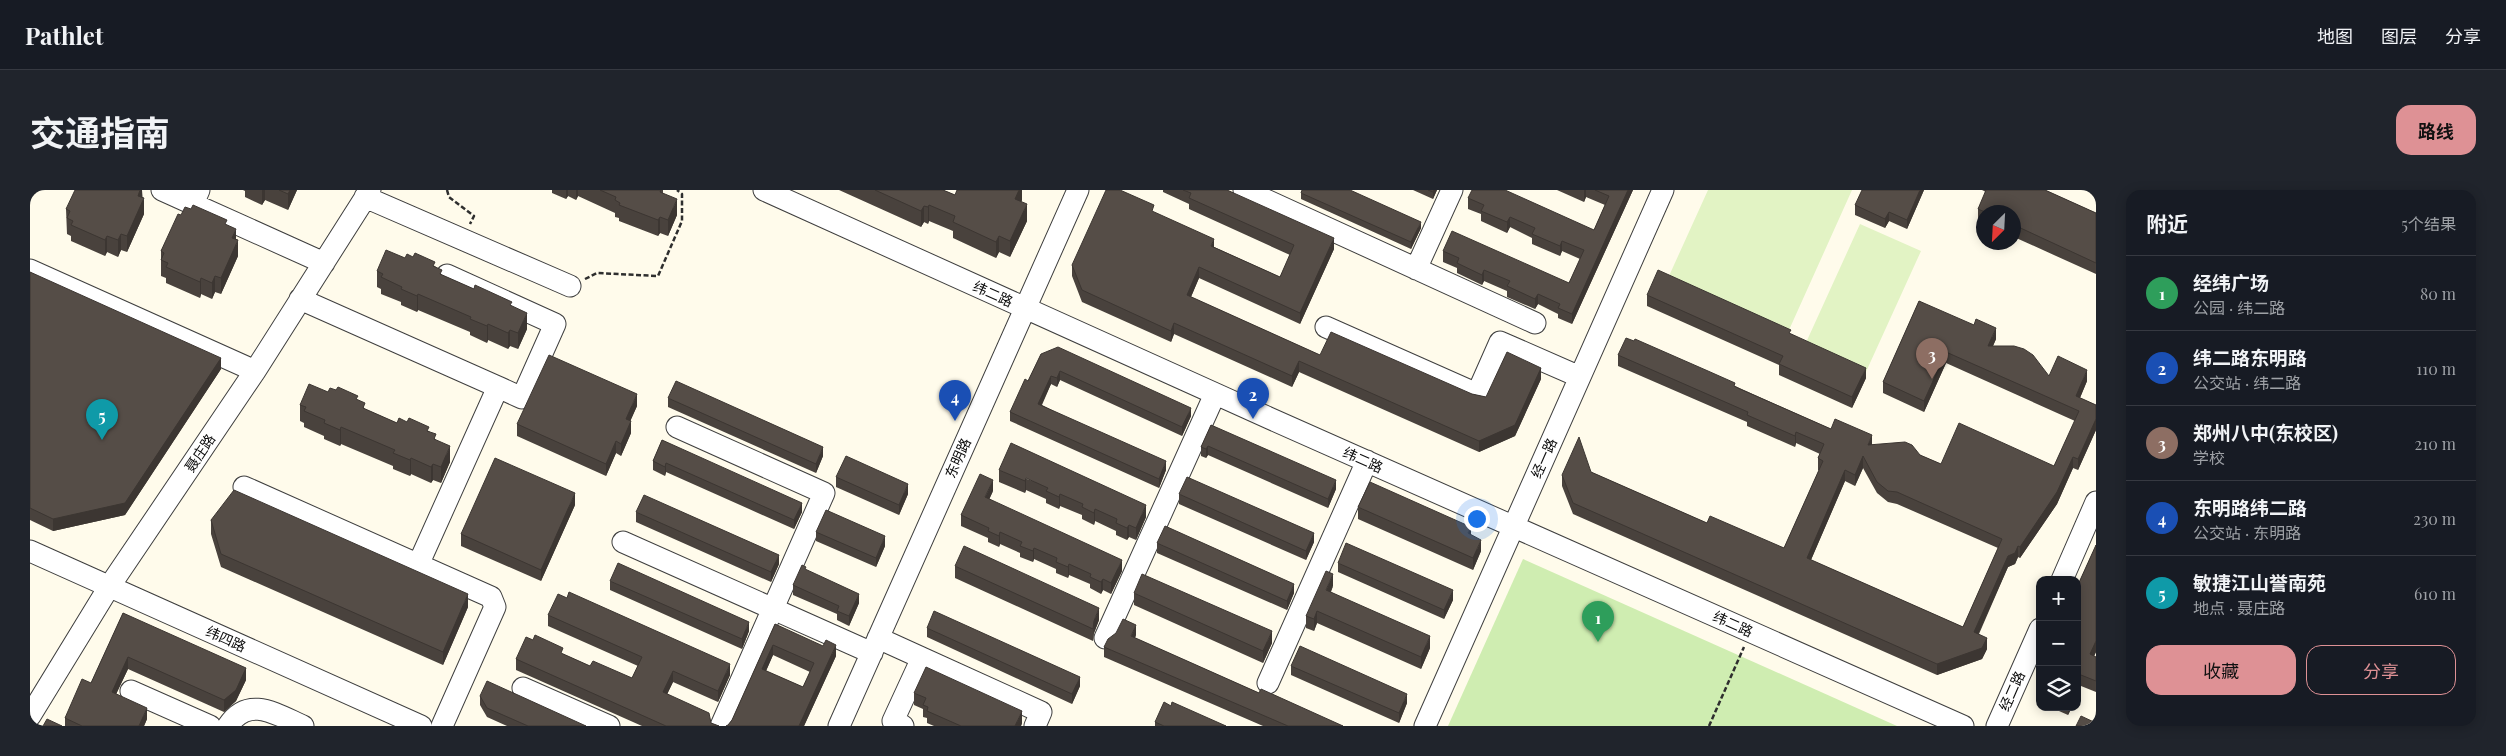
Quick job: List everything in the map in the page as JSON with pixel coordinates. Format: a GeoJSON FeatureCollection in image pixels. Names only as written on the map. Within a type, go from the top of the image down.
{"type":"FeatureCollection","features":[{"type":"Feature","properties":{"kind":"street"},"geometry":{"type":"LineString","coordinates":[[162,190],[196,197],[324,263]]}},
{"type":"Feature","properties":{"kind":"street","name":"纬二路"},"geometry":{"type":"LineString","coordinates":[[764,190],[800,197],[1025,308],[1963,726]]}},
{"type":"Feature","properties":{"kind":"street","name":"东明路"},"geometry":{"type":"LineString","coordinates":[[839,726],[1078,190]]}},
{"type":"Feature","properties":{"kind":"street"},"geometry":{"type":"LineString","coordinates":[[1244,190],[1285,198],[1416,269],[1535,323]]}},
{"type":"Feature","properties":{"kind":"street"},"geometry":{"type":"LineString","coordinates":[[1416,269],[1452,190]]}},
{"type":"Feature","properties":{"kind":"street","name":"经一路"},"geometry":{"type":"LineString","coordinates":[[1425,726],[1663,190]]}},
{"type":"Feature","properties":{"kind":"street"},"geometry":{"type":"LineString","coordinates":[[367,193],[570,286]]}},
{"type":"Feature","properties":{"kind":"street","name":"聂庄路"},"geometry":{"type":"LineString","coordinates":[[30,716],[109,587],[255,371],[367,193]]}},
{"type":"Feature","properties":{"kind":"street"},"geometry":{"type":"LineString","coordinates":[[30,270],[255,371]]}},
{"type":"Feature","properties":{"kind":"street"},"geometry":{"type":"LineString","coordinates":[[300,300],[522,398],[555,324],[447,275]]}},
{"type":"Feature","properties":{"kind":"street"},"geometry":{"type":"LineString","coordinates":[[1326,327],[1477,394],[1500,342],[1580,377]]}},
{"type":"Feature","properties":{"kind":"street"},"geometry":{"type":"LineString","coordinates":[[418,565],[498,387]]}},
{"type":"Feature","properties":{"kind":"street"},"geometry":{"type":"LineString","coordinates":[[1105,638],[1215,394]]}},
{"type":"Feature","properties":{"kind":"street"},"geometry":{"type":"LineString","coordinates":[[677,427],[824,493],[721,726]]}},
{"type":"Feature","properties":{"kind":"street"},"geometry":{"type":"LineString","coordinates":[[1268,683],[1367,461]]}},
{"type":"Feature","properties":{"kind":"street"},"geometry":{"type":"LineString","coordinates":[[244,487],[491,597],[494,607],[442,726]]}},
{"type":"Feature","properties":{"kind":"street"},"geometry":{"type":"LineString","coordinates":[[2064,576],[2096,502]]}},
{"type":"Feature","properties":{"kind":"street"},"geometry":{"type":"LineString","coordinates":[[623,542],[773,609],[875,646],[922,658],[1041,712],[1035,726]]}},
{"type":"Feature","properties":{"kind":"street","name":"纬四路"},"geometry":{"type":"LineString","coordinates":[[30,551],[109,587],[380,718],[421,726]]}},
{"type":"Feature","properties":{"kind":"street","name":"经二路"},"geometry":{"type":"LineString","coordinates":[[1997,726],[2036,638]]}},
{"type":"Feature","properties":{"kind":"street"},"geometry":{"type":"LineString","coordinates":[[903,726],[893,721],[922,658]]}},
{"type":"Feature","properties":{"kind":"street"},"geometry":{"type":"LineString","coordinates":[[523,688],[609,726]]}},
{"type":"Feature","properties":{"kind":"street"},"geometry":{"type":"LineString","coordinates":[[131,691],[210,726]]}},
{"type":"Feature","properties":{"kind":"street"},"geometry":{"type":"LineString","coordinates":[[228,726],[236,714],[252,709],[268,710],[303,726]]}},
{"type":"Feature","properties":{"kind":"path"},"geometry":{"type":"LineString","coordinates":[[447,190],[448,197],[474,216],[464,239]]}},
{"type":"Feature","properties":{"kind":"path"},"geometry":{"type":"LineString","coordinates":[[570,286],[597,273],[658,276],[682,221],[682,194],[677,190]]}},
{"type":"Feature","properties":{"kind":"path"},"geometry":{"type":"LineString","coordinates":[[1709,726],[1751,632]]}},
{"type":"Feature","properties":{"kind":"green space"},"geometry":{"type":"Polygon","coordinates":[[[1708,190],[1852,190],[1789,330],[1669,276],[1708,190]]]}},
{"type":"Feature","properties":{"kind":"green space"},"geometry":{"type":"Polygon","coordinates":[[[1860,224],[1921,251],[1865,374],[1804,347],[1860,224]]]}},
{"type":"Feature","properties":{"kind":"green space"},"geometry":{"type":"Polygon","coordinates":[[[1523,559],[1897,726],[1448,726],[1523,559]]]}},
{"type":"Feature","properties":{"kind":"building"},"geometry":{"type":"Polygon","coordinates":[[[75,190],[140,190],[138,196],[144,198],[127,236],[121,234],[118,240],[107,236],[105,240],[71,225],[73,221],[67,218],[70,211],[66,209],[75,190]]]}},
{"type":"Feature","properties":{"kind":"building"},"geometry":{"type":"Polygon","coordinates":[[[279,190],[290,190],[288,194],[279,190]]]}},
{"type":"Feature","properties":{"kind":"building"},"geometry":{"type":"Polygon","coordinates":[[[600,190],[661,190],[660,192],[677,199],[668,220],[660,217],[658,220],[619,205],[620,203],[615,200],[616,197],[600,190]]]}},
{"type":"Feature","properties":{"kind":"building"},"geometry":{"type":"Polygon","coordinates":[[[875,190],[943,190],[955,195],[957,190],[1019,190],[1015,199],[1027,204],[1010,241],[999,236],[996,242],[953,222],[955,216],[929,205],[928,207],[924,206],[921,211],[875,190]]]}},
{"type":"Feature","properties":{"kind":"building"},"geometry":{"type":"Polygon","coordinates":[[[1106,190],[1120,190],[1154,205],[1152,211],[1214,239],[1211,246],[1280,277],[1294,245],[1189,198],[1191,193],[1183,190],[1227,190],[1334,238],[1300,313],[1199,267],[1187,295],[1320,355],[1331,332],[1472,394],[1486,397],[1507,352],[1541,368],[1515,425],[1479,441],[1299,361],[1292,376],[1174,323],[1171,331],[1082,290],[1072,265],[1106,190]]]}},
{"type":"Feature","properties":{"kind":"building"},"geometry":{"type":"Polygon","coordinates":[[[1302,190],[1350,190],[1421,222],[1411,242],[1301,193],[1302,190]]]}},
{"type":"Feature","properties":{"kind":"building"},"geometry":{"type":"Polygon","coordinates":[[[1472,190],[1505,190],[1594,230],[1609,196],[1595,190],[1628,190],[1572,314],[1558,308],[1560,304],[1538,294],[1535,299],[1507,286],[1510,281],[1484,270],[1482,275],[1457,263],[1459,258],[1443,251],[1452,231],[1569,283],[1584,250],[1562,241],[1560,246],[1532,234],[1535,228],[1510,217],[1507,222],[1481,211],[1484,205],[1468,198],[1472,190]]]}},
{"type":"Feature","properties":{"kind":"building"},"geometry":{"type":"Polygon","coordinates":[[[1862,190],[1920,190],[1907,220],[1889,212],[1885,219],[1855,205],[1862,190]]]}},
{"type":"Feature","properties":{"kind":"building"},"geometry":{"type":"Polygon","coordinates":[[[1986,190],[2045,190],[2096,213],[2096,263],[2021,228],[2021,205],[1980,205],[1986,190]]]}},
{"type":"Feature","properties":{"kind":"building"},"geometry":{"type":"Polygon","coordinates":[[[193,205],[227,220],[225,224],[236,229],[232,238],[238,240],[221,278],[215,276],[212,283],[201,278],[200,282],[166,267],[168,263],[161,260],[164,253],[161,251],[178,214],[181,215],[185,207],[191,209],[193,205]]]}},
{"type":"Feature","properties":{"kind":"building"},"geometry":{"type":"Polygon","coordinates":[[[386,250],[405,258],[407,254],[413,257],[415,253],[435,262],[433,266],[442,270],[440,274],[474,289],[475,285],[512,302],[510,305],[527,313],[518,333],[510,330],[508,333],[488,324],[487,326],[418,294],[417,296],[401,289],[402,287],[381,277],[383,274],[377,271],[386,250]]]}},
{"type":"Feature","properties":{"kind":"building"},"geometry":{"type":"Polygon","coordinates":[[[1658,270],[1791,330],[1789,333],[1866,368],[1852,397],[1779,364],[1783,356],[1647,295],[1658,270]]]}},
{"type":"Feature","properties":{"kind":"building"},"geometry":{"type":"Polygon","coordinates":[[[30,272],[221,358],[125,503],[53,519],[30,508],[30,272]]]}},
{"type":"Feature","properties":{"kind":"building"},"geometry":{"type":"Polygon","coordinates":[[[1919,301],[1974,325],[1976,319],[1996,328],[1988,346],[2014,346],[2024,349],[2033,355],[2049,376],[2058,356],[2087,370],[2076,396],[2096,405],[2096,419],[2078,459],[2073,457],[2057,492],[2020,547],[2018,546],[2015,553],[2008,556],[1974,632],[1987,638],[1982,648],[1937,664],[1573,503],[1562,475],[1579,437],[1591,472],[1707,523],[1710,516],[1784,548],[1823,461],[1818,458],[1824,444],[1796,432],[1795,436],[1747,415],[1748,412],[1618,355],[1626,338],[1634,341],[1635,339],[1708,371],[1735,383],[1734,386],[1740,389],[1831,429],[1835,419],[1872,435],[1868,445],[1905,442],[1912,445],[1920,455],[1941,464],[1959,423],[2054,466],[2079,411],[1946,352],[1924,401],[1883,382],[1919,301]],[[1863,456],[1855,475],[1845,470],[1807,558],[1963,627],[2002,539],[1897,492],[1888,491],[1877,482],[1863,456]]]}},
{"type":"Feature","properties":{"kind":"building"},"geometry":{"type":"Polygon","coordinates":[[[1058,347],[1191,408],[1182,427],[1060,371],[1057,378],[1051,376],[1038,404],[1166,461],[1159,479],[1010,412],[1025,379],[1028,381],[1041,354],[1058,347]]]}},
{"type":"Feature","properties":{"kind":"building"},"geometry":{"type":"Polygon","coordinates":[[[549,355],[637,394],[626,419],[631,421],[621,444],[616,441],[606,464],[517,424],[549,355]]]}},
{"type":"Feature","properties":{"kind":"building"},"geometry":{"type":"Polygon","coordinates":[[[676,381],[823,447],[816,464],[668,398],[676,381]]]}},
{"type":"Feature","properties":{"kind":"building"},"geometry":{"type":"Polygon","coordinates":[[[309,384],[328,392],[330,388],[336,390],[338,387],[358,396],[356,399],[365,403],[363,408],[397,423],[399,418],[407,422],[409,418],[429,427],[427,431],[436,434],[434,439],[450,446],[441,467],[433,464],[431,467],[411,458],[410,460],[393,453],[395,450],[341,427],[340,430],[324,423],[325,420],[304,411],[306,407],[300,405],[309,384]]]}},
{"type":"Feature","properties":{"kind":"building"},"geometry":{"type":"Polygon","coordinates":[[[1211,425],[1336,480],[1328,499],[1208,446],[1206,449],[1201,447],[1211,425]]]}},
{"type":"Feature","properties":{"kind":"building"},"geometry":{"type":"Polygon","coordinates":[[[662,440],[802,503],[794,520],[666,463],[665,467],[653,461],[662,440]]]}},
{"type":"Feature","properties":{"kind":"building"},"geometry":{"type":"Polygon","coordinates":[[[1011,443],[1146,505],[1136,528],[1129,525],[1127,528],[1116,523],[1117,519],[1095,509],[1094,513],[1082,507],[1083,504],[1060,494],[1059,497],[1046,491],[1048,488],[1026,478],[1025,481],[999,470],[1011,443]]]}},
{"type":"Feature","properties":{"kind":"building"},"geometry":{"type":"Polygon","coordinates":[[[846,456],[908,484],[899,505],[836,477],[846,456]]]}},
{"type":"Feature","properties":{"kind":"building"},"geometry":{"type":"Polygon","coordinates":[[[495,458],[575,493],[541,570],[461,534],[495,458]]]}},
{"type":"Feature","properties":{"kind":"building"},"geometry":{"type":"Polygon","coordinates":[[[980,474],[993,480],[985,497],[1122,560],[1111,583],[1103,579],[1101,582],[1090,577],[1091,574],[1069,564],[1068,567],[1056,562],[1057,558],[1034,548],[1033,551],[1020,546],[1022,542],[1000,532],[999,536],[988,531],[989,528],[961,515],[980,474]]]}},
{"type":"Feature","properties":{"kind":"building"},"geometry":{"type":"Polygon","coordinates":[[[1187,477],[1314,533],[1306,551],[1179,494],[1187,477]]]}},
{"type":"Feature","properties":{"kind":"building"},"geometry":{"type":"Polygon","coordinates":[[[1370,482],[1471,527],[1468,533],[1481,540],[1473,558],[1358,507],[1370,482]]]}},
{"type":"Feature","properties":{"kind":"building"},"geometry":{"type":"Polygon","coordinates":[[[234,490],[468,594],[443,652],[221,554],[211,520],[234,490]]]}},
{"type":"Feature","properties":{"kind":"building"},"geometry":{"type":"Polygon","coordinates":[[[644,495],[779,555],[771,572],[636,512],[644,495]]]}},
{"type":"Feature","properties":{"kind":"building"},"geometry":{"type":"Polygon","coordinates":[[[826,510],[885,536],[876,558],[816,532],[826,510]]]}},
{"type":"Feature","properties":{"kind":"building"},"geometry":{"type":"Polygon","coordinates":[[[1165,526],[1294,584],[1287,601],[1157,543],[1165,526]]]}},
{"type":"Feature","properties":{"kind":"building"},"geometry":{"type":"Polygon","coordinates":[[[1346,543],[1453,590],[1444,610],[1338,563],[1346,543]]]}},
{"type":"Feature","properties":{"kind":"building"},"geometry":{"type":"Polygon","coordinates":[[[2096,545],[2096,641],[2090,654],[2096,657],[2096,681],[2081,675],[2081,578],[2096,545]]]}},
{"type":"Feature","properties":{"kind":"building"},"geometry":{"type":"Polygon","coordinates":[[[964,546],[1099,608],[1093,629],[955,566],[964,546]]]}},
{"type":"Feature","properties":{"kind":"building"},"geometry":{"type":"Polygon","coordinates":[[[618,563],[749,622],[742,639],[610,581],[618,563]]]}},
{"type":"Feature","properties":{"kind":"building"},"geometry":{"type":"Polygon","coordinates":[[[802,565],[806,567],[805,569],[859,594],[849,616],[837,611],[839,606],[793,585],[802,565]]]}},
{"type":"Feature","properties":{"kind":"building"},"geometry":{"type":"Polygon","coordinates":[[[1326,571],[1333,574],[1326,590],[1430,636],[1421,657],[1317,611],[1314,619],[1306,616],[1326,571]]]}},
{"type":"Feature","properties":{"kind":"building"},"geometry":{"type":"Polygon","coordinates":[[[1142,574],[1272,631],[1263,651],[1134,593],[1142,574]]]}},
{"type":"Feature","properties":{"kind":"building"},"geometry":{"type":"Polygon","coordinates":[[[569,592],[730,664],[718,691],[673,671],[663,692],[709,713],[711,723],[719,726],[666,726],[516,659],[526,637],[533,640],[535,635],[563,648],[561,653],[590,666],[593,661],[632,678],[642,657],[548,615],[558,594],[567,598],[569,592]]]}},
{"type":"Feature","properties":{"kind":"building"},"geometry":{"type":"Polygon","coordinates":[[[934,611],[1080,677],[1072,694],[927,628],[934,611]]]}},
{"type":"Feature","properties":{"kind":"building"},"geometry":{"type":"Polygon","coordinates":[[[123,613],[246,668],[236,690],[224,700],[128,657],[112,692],[147,708],[139,726],[82,726],[65,718],[82,679],[91,683],[123,613]]]}},
{"type":"Feature","properties":{"kind":"building"},"geometry":{"type":"Polygon","coordinates":[[[1123,619],[1136,625],[1131,636],[1259,693],[1261,689],[1343,726],[1288,726],[1104,647],[1108,639],[1116,633],[1123,619]]]}},
{"type":"Feature","properties":{"kind":"building"},"geometry":{"type":"Polygon","coordinates":[[[775,624],[823,646],[826,640],[836,645],[799,726],[726,726],[732,720],[775,624]],[[773,645],[762,669],[803,687],[814,663],[773,645]]]}},
{"type":"Feature","properties":{"kind":"building"},"geometry":{"type":"Polygon","coordinates":[[[1300,646],[1407,694],[1399,713],[1291,666],[1300,646]]]}},
{"type":"Feature","properties":{"kind":"building"},"geometry":{"type":"Polygon","coordinates":[[[926,667],[1022,711],[1015,726],[961,726],[927,711],[928,707],[923,705],[926,698],[914,693],[926,667]]]}},
{"type":"Feature","properties":{"kind":"building"},"geometry":{"type":"Polygon","coordinates":[[[487,681],[586,726],[528,726],[487,708],[480,696],[487,681]]]}},
{"type":"Feature","properties":{"kind":"building"},"geometry":{"type":"Polygon","coordinates":[[[1164,702],[1171,706],[1172,702],[1226,726],[1164,726],[1155,722],[1164,702]]]}},
{"type":"Feature","properties":{"kind":"building"},"geometry":{"type":"Polygon","coordinates":[[[2081,716],[2096,723],[2096,726],[2076,726],[2081,716]]]}},
{"type":"Feature","properties":{"kind":"building"},"geometry":{"type":"Polygon","coordinates":[[[47,719],[62,726],[43,726],[47,719]]]}},
{"type":"Feature","properties":{"kind":"place","name":"郑州八中(东校区)"},"geometry":{"type":"Point","coordinates":[1932,379]}},
{"type":"Feature","properties":{"kind":"place","name":"纬二路东明路"},"geometry":{"type":"Point","coordinates":[1253,419]}},
{"type":"Feature","properties":{"kind":"place","name":"东明路纬二路"},"geometry":{"type":"Point","coordinates":[955,421]}},
{"type":"Feature","properties":{"kind":"place","name":"敏捷江山誉南苑"},"geometry":{"type":"Point","coordinates":[102,440]}},
{"type":"Feature","properties":{"kind":"place","name":"经纬广场"},"geometry":{"type":"Point","coordinates":[1598,642]}}]}
